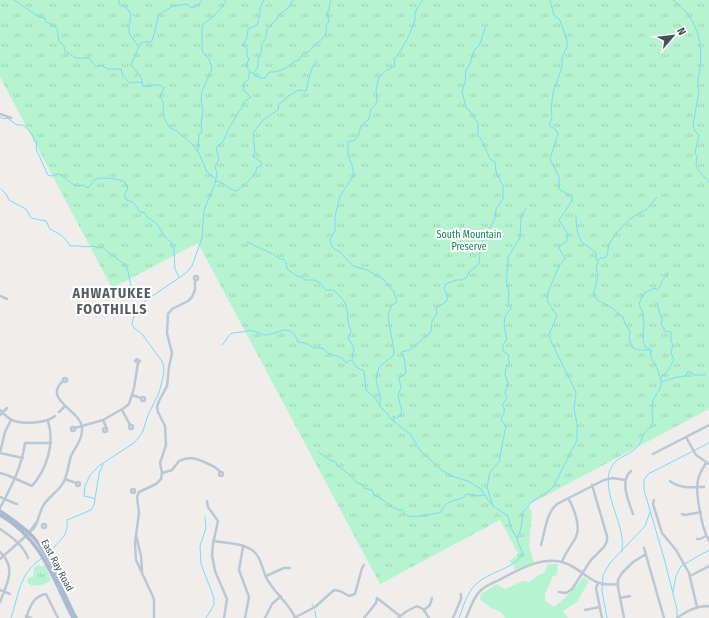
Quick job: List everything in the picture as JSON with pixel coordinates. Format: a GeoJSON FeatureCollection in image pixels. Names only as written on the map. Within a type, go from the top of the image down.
{"type":"FeatureCollection","features":[{"type":"Feature","properties":{"kind":"main road","name":"East Ray Road"},"geometry":{"type":"LineString","coordinates":[[0,510],[20,524],[45,556],[74,618]]}},
{"type":"Feature","properties":{"kind":"main road","name":"East Ray Road"},"geometry":{"type":"LineString","coordinates":[[0,514],[28,534]]}},
{"type":"Feature","properties":{"kind":"street"},"geometry":{"type":"LineString","coordinates":[[0,114],[11,118]]}},
{"type":"Feature","properties":{"kind":"street"},"geometry":{"type":"LineString","coordinates":[[154,618],[154,599],[136,557],[135,543],[139,513],[136,493],[160,481],[162,473],[160,463],[165,449],[166,429],[158,412],[157,406],[167,386],[168,367],[172,353],[167,333],[168,314],[172,309],[188,301],[192,296],[195,290],[195,280]]}},
{"type":"Feature","properties":{"kind":"street"},"geometry":{"type":"LineString","coordinates":[[0,296],[7,299]]}},
{"type":"Feature","properties":{"kind":"street"},"geometry":{"type":"LineString","coordinates":[[75,428],[103,420],[122,410],[129,404],[136,380],[138,363]]}},
{"type":"Feature","properties":{"kind":"street"},"geometry":{"type":"LineString","coordinates":[[0,559],[28,534],[36,523],[43,506],[60,488],[65,479],[71,456],[81,437],[82,426],[78,416],[59,400],[57,393],[60,384],[63,381]]}},
{"type":"Feature","properties":{"kind":"street"},"geometry":{"type":"LineString","coordinates":[[132,395],[141,398]]}},
{"type":"Feature","properties":{"kind":"street"},"geometry":{"type":"LineString","coordinates":[[59,412],[65,406]]}},
{"type":"Feature","properties":{"kind":"street"},"geometry":{"type":"LineString","coordinates":[[7,408],[1,412],[11,420],[20,422],[48,421],[55,416]]}},
{"type":"Feature","properties":{"kind":"street"},"geometry":{"type":"LineString","coordinates":[[122,410],[130,425]]}},
{"type":"Feature","properties":{"kind":"street"},"geometry":{"type":"LineString","coordinates":[[11,420],[5,432],[0,453],[23,458]]}},
{"type":"Feature","properties":{"kind":"street"},"geometry":{"type":"LineString","coordinates":[[103,420],[106,428]]}},
{"type":"Feature","properties":{"kind":"street"},"geometry":{"type":"LineString","coordinates":[[0,473],[32,486],[43,469],[50,452],[51,431],[48,421]]}},
{"type":"Feature","properties":{"kind":"street"},"geometry":{"type":"LineString","coordinates":[[653,454],[709,425]]}},
{"type":"Feature","properties":{"kind":"street"},"geometry":{"type":"LineString","coordinates":[[686,437],[693,450],[708,464],[699,476],[697,487],[703,528],[709,541]]}},
{"type":"Feature","properties":{"kind":"street"},"geometry":{"type":"LineString","coordinates":[[0,510],[23,458],[25,443],[51,443]]}},
{"type":"Feature","properties":{"kind":"street"},"geometry":{"type":"LineString","coordinates":[[162,473],[172,470],[179,460],[191,458],[215,466],[220,472]]}},
{"type":"Feature","properties":{"kind":"street"},"geometry":{"type":"LineString","coordinates":[[631,472],[625,480],[625,487],[633,514]]}},
{"type":"Feature","properties":{"kind":"street"},"geometry":{"type":"LineString","coordinates":[[65,479],[76,483]]}},
{"type":"Feature","properties":{"kind":"street"},"geometry":{"type":"LineString","coordinates":[[541,545],[549,515],[557,504],[592,485],[608,479],[625,480]]}},
{"type":"Feature","properties":{"kind":"street"},"geometry":{"type":"LineString","coordinates":[[670,481],[679,486],[704,487]]}},
{"type":"Feature","properties":{"kind":"street"},"geometry":{"type":"LineString","coordinates":[[559,592],[566,593],[570,591],[607,542],[592,485]]}},
{"type":"Feature","properties":{"kind":"street"},"geometry":{"type":"LineString","coordinates":[[0,497],[17,504]]}},
{"type":"Feature","properties":{"kind":"street"},"geometry":{"type":"LineString","coordinates":[[562,562],[566,552],[576,537],[578,530],[571,503],[568,498]]}},
{"type":"Feature","properties":{"kind":"street"},"geometry":{"type":"LineString","coordinates":[[654,500],[653,504],[661,530],[676,550],[690,576],[697,607]]}},
{"type":"Feature","properties":{"kind":"street"},"geometry":{"type":"LineString","coordinates":[[207,501],[208,507],[218,521],[213,541],[212,560],[227,599],[224,618]]}},
{"type":"Feature","properties":{"kind":"street"},"geometry":{"type":"LineString","coordinates":[[682,514],[685,515],[701,512]]}},
{"type":"Feature","properties":{"kind":"street"},"geometry":{"type":"LineString","coordinates":[[36,523],[42,525]]}},
{"type":"Feature","properties":{"kind":"street"},"geometry":{"type":"LineString","coordinates":[[0,529],[17,543],[26,553],[28,558]]}},
{"type":"Feature","properties":{"kind":"street"},"geometry":{"type":"LineString","coordinates":[[136,533],[143,574]]}},
{"type":"Feature","properties":{"kind":"street"},"geometry":{"type":"LineString","coordinates":[[697,539],[706,536]]}},
{"type":"Feature","properties":{"kind":"street"},"geometry":{"type":"LineString","coordinates":[[213,541],[243,547],[254,551],[258,555],[269,582],[290,608],[295,618],[315,607],[334,590],[340,591],[349,596],[355,594],[364,565]]}},
{"type":"Feature","properties":{"kind":"street"},"geometry":{"type":"LineString","coordinates":[[243,547],[239,570],[249,597],[245,618]]}},
{"type":"Feature","properties":{"kind":"street"},"geometry":{"type":"LineString","coordinates":[[644,548],[664,618]]}},
{"type":"Feature","properties":{"kind":"street"},"geometry":{"type":"LineString","coordinates":[[0,552],[4,555],[9,564],[10,572],[0,602]]}},
{"type":"Feature","properties":{"kind":"street"},"geometry":{"type":"LineString","coordinates":[[624,618],[618,584],[619,576],[637,558],[646,554]]}},
{"type":"Feature","properties":{"kind":"street"},"geometry":{"type":"LineString","coordinates":[[136,557],[141,556]]}},
{"type":"Feature","properties":{"kind":"street"},"geometry":{"type":"LineString","coordinates":[[466,618],[474,599],[480,591],[525,567],[544,562],[562,562],[571,565],[599,584],[618,584]]}},
{"type":"Feature","properties":{"kind":"street"},"geometry":{"type":"LineString","coordinates":[[690,576],[709,566]]}},
{"type":"Feature","properties":{"kind":"street"},"geometry":{"type":"LineString","coordinates":[[266,576],[284,568],[290,568]]}},
{"type":"Feature","properties":{"kind":"street"},"geometry":{"type":"LineString","coordinates":[[599,584],[596,588],[602,618]]}},
{"type":"Feature","properties":{"kind":"street"},"geometry":{"type":"LineString","coordinates":[[0,590],[10,594]]}},
{"type":"Feature","properties":{"kind":"street"},"geometry":{"type":"LineString","coordinates":[[31,618],[26,617],[34,600],[39,596],[46,594],[58,618]]}},
{"type":"Feature","properties":{"kind":"street"},"geometry":{"type":"LineString","coordinates":[[453,618],[461,599],[461,594]]}},
{"type":"Feature","properties":{"kind":"street"},"geometry":{"type":"LineString","coordinates":[[265,618],[272,604],[281,596]]}},
{"type":"Feature","properties":{"kind":"street"},"geometry":{"type":"LineString","coordinates":[[620,598],[630,596]]}},
{"type":"Feature","properties":{"kind":"street"},"geometry":{"type":"LineString","coordinates":[[364,618],[376,603],[378,598],[399,617],[414,607],[420,607],[429,618]]}},
{"type":"Feature","properties":{"kind":"street"},"geometry":{"type":"LineString","coordinates":[[424,610],[430,605],[432,598]]}},
{"type":"Feature","properties":{"kind":"street"},"geometry":{"type":"LineString","coordinates":[[677,618],[697,607],[709,606]]}},
{"type":"Feature","properties":{"kind":"street"},"geometry":{"type":"LineString","coordinates":[[585,610],[600,607]]}},
{"type":"Feature","properties":{"kind":"green space","name":"South Mountain Preserve"},"geometry":{"type":"Polygon","coordinates":[[[0,0],[709,0],[709,409],[528,505],[532,512],[529,545],[534,563],[514,570],[514,565],[509,561],[518,553],[500,520],[380,584],[198,243],[112,288],[0,77],[0,0]]]}},
{"type":"Feature","properties":{"kind":"green space"},"geometry":{"type":"Polygon","coordinates":[[[548,564],[558,564],[557,575],[553,576],[545,594],[545,601],[554,607],[568,595],[584,577],[589,581],[577,602],[563,611],[568,618],[505,618],[501,612],[491,608],[480,599],[481,594],[497,584],[505,589],[523,581],[529,582],[540,574],[544,573],[548,564]]]}},
{"type":"Feature","properties":{"kind":"green space"},"geometry":{"type":"Polygon","coordinates":[[[38,565],[42,567],[45,565],[51,580],[37,586],[31,585],[28,583],[27,579],[33,576],[34,568],[38,565]]]}},
{"type":"Feature","properties":{"kind":"waterway"},"geometry":{"type":"LineString","coordinates":[[14,0],[39,17],[45,18],[46,22],[57,28],[59,41],[64,46],[65,51],[76,58],[89,58],[96,67],[101,65],[108,69],[121,69],[123,76],[130,83],[142,83]]}},
{"type":"Feature","properties":{"kind":"waterway"},"geometry":{"type":"LineString","coordinates":[[119,0],[119,4],[126,7],[131,14],[129,33],[138,46]]}},
{"type":"Feature","properties":{"kind":"waterway"},"geometry":{"type":"LineString","coordinates":[[202,0],[196,7],[190,7],[187,4],[173,6],[158,15],[152,41],[143,42],[140,44],[131,65],[141,77],[143,86],[159,85],[164,88],[160,97],[163,103],[163,114],[168,125],[191,143],[199,153],[207,172],[215,178]]}},
{"type":"Feature","properties":{"kind":"waterway"},"geometry":{"type":"LineString","coordinates":[[198,151],[199,134],[202,133],[202,91],[212,69],[209,59],[202,50],[202,29],[203,24],[214,16],[226,0]]}},
{"type":"Feature","properties":{"kind":"waterway"},"geometry":{"type":"LineString","coordinates":[[250,72],[246,66],[249,59],[246,48],[243,45],[247,37],[248,29],[257,25],[261,6],[264,0]]}},
{"type":"Feature","properties":{"kind":"waterway"},"geometry":{"type":"LineString","coordinates":[[253,74],[258,67],[258,60],[262,49],[261,45],[266,38],[267,29],[279,15],[288,8],[293,0]]}},
{"type":"Feature","properties":{"kind":"waterway"},"geometry":{"type":"LineString","coordinates":[[48,555],[64,536],[66,532],[67,520],[91,510],[94,505],[95,500],[93,498],[84,496],[85,486],[90,475],[100,465],[134,443],[143,431],[148,415],[159,393],[164,369],[162,361],[142,334],[134,328],[132,324],[133,319],[145,301],[186,273],[192,266],[202,238],[204,210],[215,184],[217,173],[215,167],[219,159],[216,148],[223,142],[244,102],[251,97],[243,90],[244,83],[249,79],[249,73],[251,72],[260,78],[265,78],[269,72],[282,70],[293,62],[299,60],[304,52],[307,53],[315,44],[323,39],[326,34],[326,25],[329,22],[327,12],[329,11],[330,2],[332,0]]}},
{"type":"Feature","properties":{"kind":"waterway"},"geometry":{"type":"LineString","coordinates":[[423,0],[416,10],[415,20],[409,35],[400,52],[394,59],[395,66],[387,70],[379,77],[376,90],[377,100],[376,104],[371,109],[369,119],[361,126],[355,140],[348,142],[348,156],[354,175],[340,196],[335,216],[335,230],[330,240],[332,247],[340,252],[353,266],[367,270],[383,279],[394,292],[397,302],[391,306],[388,316],[394,351],[393,356],[379,367],[376,380],[380,396],[380,407],[392,420],[411,435],[419,449],[440,469],[451,476],[468,481],[481,489],[493,506]]}},
{"type":"Feature","properties":{"kind":"waterway"},"geometry":{"type":"LineString","coordinates":[[459,618],[468,596],[476,584],[488,576],[513,564],[523,554],[517,540],[521,528],[523,512],[533,501],[553,487],[577,440],[577,424],[574,408],[576,392],[550,339],[550,332],[557,316],[548,302],[547,295],[559,266],[565,258],[559,248],[567,241],[567,233],[559,220],[572,201],[572,197],[559,189],[559,177],[550,159],[558,134],[556,130],[549,125],[552,118],[551,110],[553,93],[562,67],[562,57],[567,47],[567,41],[560,20],[554,15],[550,0]]}},
{"type":"Feature","properties":{"kind":"waterway"},"geometry":{"type":"LineString","coordinates":[[673,0],[688,14],[697,30],[699,39],[701,58],[698,83],[699,91],[693,125],[695,131],[699,135],[695,153],[697,157],[696,165],[699,171],[709,182]]}},
{"type":"Feature","properties":{"kind":"waterway"},"geometry":{"type":"LineString","coordinates":[[394,421],[393,416],[397,418],[401,415],[402,411],[398,396],[401,387],[399,378],[406,373],[404,357],[401,352],[410,350],[431,332],[432,321],[437,313],[436,308],[446,302],[448,297],[444,288],[446,284],[456,280],[462,280],[467,277],[469,272],[479,264],[480,251],[487,229],[491,227],[495,218],[496,209],[503,199],[503,186],[496,172],[495,162],[490,159],[481,139],[478,136],[478,123],[466,108],[462,91],[465,83],[466,70],[470,64],[474,51],[480,44],[485,28]]}},
{"type":"Feature","properties":{"kind":"waterway"},"geometry":{"type":"LineString","coordinates":[[216,181],[219,181],[237,191],[252,177],[257,167],[262,165],[260,161],[252,156],[255,153],[253,133],[263,120],[278,110],[279,104],[289,95],[298,90],[306,91],[311,71],[317,60]]}},
{"type":"Feature","properties":{"kind":"waterway"},"geometry":{"type":"LineString","coordinates":[[0,117],[4,119],[7,118],[17,125],[23,125],[30,132],[34,141],[37,142],[36,149],[48,175],[51,176],[59,174],[77,186],[83,185],[88,188],[94,180],[100,178],[114,179],[125,182],[128,189],[125,193],[125,199],[134,203],[140,212],[145,213],[147,217],[156,223],[165,237],[171,242],[174,249],[175,269],[179,277]]}},
{"type":"Feature","properties":{"kind":"waterway"},"geometry":{"type":"LineString","coordinates":[[1,189],[9,200],[26,209],[31,218],[46,221],[50,229],[61,235],[70,246],[102,247],[125,265],[128,271],[132,292],[137,294],[143,292],[150,297]]}},
{"type":"Feature","properties":{"kind":"waterway"},"geometry":{"type":"LineString","coordinates":[[598,261],[600,258],[605,258],[607,255],[609,244],[616,233],[630,219],[646,210],[657,197]]}},
{"type":"Feature","properties":{"kind":"waterway"},"geometry":{"type":"LineString","coordinates":[[517,538],[511,528],[508,516],[493,506],[487,487],[490,472],[499,462],[506,427],[501,419],[504,412],[502,405],[507,398],[505,393],[508,384],[505,374],[506,368],[510,363],[508,360],[509,355],[503,351],[503,345],[507,339],[504,326],[505,316],[511,309],[508,304],[509,293],[506,279],[508,257],[520,238],[521,217],[526,208]]}},
{"type":"Feature","properties":{"kind":"waterway"},"geometry":{"type":"LineString","coordinates":[[576,215],[579,238],[596,253],[598,262],[596,268],[598,274],[594,293],[597,300],[612,308],[623,317],[625,324],[630,331],[629,339],[633,348],[639,350],[649,350],[651,352],[651,358],[657,368],[661,381],[660,389],[652,404],[653,426],[646,431],[638,446],[633,451],[616,461],[610,471],[608,480],[609,490],[620,530],[622,551]]}},
{"type":"Feature","properties":{"kind":"waterway"},"geometry":{"type":"LineString","coordinates":[[247,242],[273,254],[280,259],[283,259],[286,262],[287,269],[297,276],[305,280],[314,280],[319,282],[326,290],[334,290],[341,297],[346,307],[351,331],[348,338],[354,348],[352,359]]}},
{"type":"Feature","properties":{"kind":"waterway"},"geometry":{"type":"LineString","coordinates":[[651,352],[652,350],[645,347],[644,344],[643,312],[640,307],[640,302],[644,293],[655,288],[656,290],[659,288],[668,272]]}},
{"type":"Feature","properties":{"kind":"waterway"},"geometry":{"type":"LineString","coordinates":[[656,302],[662,318],[661,324],[664,331],[671,332],[671,341],[673,345],[671,353],[674,360],[667,372],[661,378]]}},
{"type":"Feature","properties":{"kind":"waterway"},"geometry":{"type":"LineString","coordinates":[[222,345],[229,335],[233,333],[248,330],[266,335],[288,330],[295,336],[298,342],[306,343],[314,348],[322,348],[328,353],[342,358],[346,363],[350,360],[353,361],[356,367],[364,371],[366,390],[376,399],[379,405]]}},
{"type":"Feature","properties":{"kind":"waterway"},"geometry":{"type":"LineString","coordinates":[[662,382],[677,377],[686,376],[688,371],[694,375],[706,374]]}},
{"type":"Feature","properties":{"kind":"waterway"},"geometry":{"type":"LineString","coordinates":[[677,617],[677,609],[664,558],[644,490],[644,480],[648,474],[709,443]]}},
{"type":"Feature","properties":{"kind":"waterway"},"geometry":{"type":"LineString","coordinates":[[318,452],[336,462],[337,466],[357,483],[361,484],[364,488],[372,490],[374,495],[394,508],[402,510],[409,516],[422,516],[441,512],[446,504],[468,494],[476,496],[485,495]]}},
{"type":"Feature","properties":{"kind":"waterway"},"geometry":{"type":"LineString","coordinates":[[95,499],[99,474],[103,464]]}},
{"type":"Feature","properties":{"kind":"waterway"},"geometry":{"type":"LineString","coordinates":[[607,618],[602,591],[603,575],[610,563],[645,526],[650,512]]}},
{"type":"Feature","properties":{"kind":"waterway"},"geometry":{"type":"LineString","coordinates":[[205,517],[206,528],[200,546],[201,564],[214,598],[214,605],[206,618]]}},
{"type":"Feature","properties":{"kind":"waterway"},"geometry":{"type":"LineString","coordinates":[[673,592],[676,576],[681,566],[709,550]]}},
{"type":"Feature","properties":{"kind":"waterway"},"geometry":{"type":"LineString","coordinates":[[11,618],[24,578],[28,571],[41,559]]}},
{"type":"Feature","properties":{"kind":"waterway"},"geometry":{"type":"LineString","coordinates":[[315,611],[316,618]]}},
{"type":"Feature","properties":{"kind":"district","name":"AHWATUKEE FOOTHILLS"},"geometry":{"type":"Point","coordinates":[112,302]}}]}
